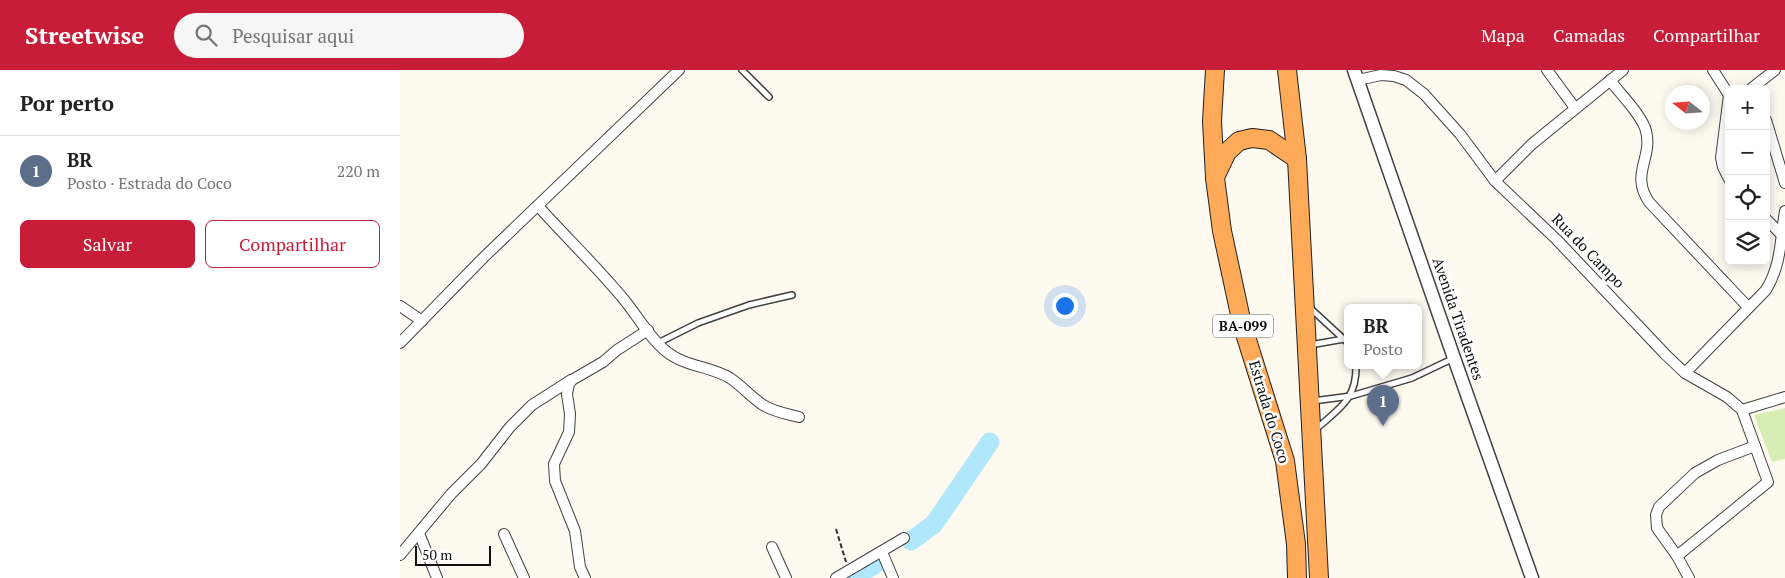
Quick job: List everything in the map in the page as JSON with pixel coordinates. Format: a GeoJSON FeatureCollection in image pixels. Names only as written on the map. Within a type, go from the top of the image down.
{"type":"FeatureCollection","features":[{"type":"Feature","properties":{"kind":"highway","name":"Estrada do Coco"},"geometry":{"type":"LineString","coordinates":[[1215,70],[1212,121],[1215,178],[1222,230],[1242,324],[1285,461],[1296,544],[1297,578]]}},
{"type":"Feature","properties":{"kind":"highway","name":"Estrada do Coco"},"geometry":{"type":"LineString","coordinates":[[1287,70],[1297,159],[1319,578]]}},
{"type":"Feature","properties":{"kind":"highway"},"geometry":{"type":"LineString","coordinates":[[1215,178],[1227,152],[1239,141],[1252,138],[1269,140],[1297,159]]}},
{"type":"Feature","properties":{"kind":"street"},"geometry":{"type":"LineString","coordinates":[[400,343],[484,257],[679,70]]}},
{"type":"Feature","properties":{"kind":"street"},"geometry":{"type":"LineString","coordinates":[[1547,70],[1575,108]]}},
{"type":"Feature","properties":{"kind":"street"},"geometry":{"type":"LineString","coordinates":[[1495,181],[1532,144],[1623,70]]}},
{"type":"Feature","properties":{"kind":"street"},"geometry":{"type":"LineString","coordinates":[[1712,70],[1725,89]]}},
{"type":"Feature","properties":{"kind":"street"},"geometry":{"type":"LineString","coordinates":[[1755,85],[1775,70]]}},
{"type":"Feature","properties":{"kind":"street","name":"Rua do Campo"},"geometry":{"type":"LineString","coordinates":[[1356,75],[1394,76],[1406,80],[1424,94],[1442,113],[1495,181],[1557,240],[1665,354],[1685,373],[1727,397],[1742,410]]}},
{"type":"Feature","properties":{"kind":"street","name":"Avenida Tiradentes"},"geometry":{"type":"LineString","coordinates":[[1356,75],[1532,578]]}},
{"type":"Feature","properties":{"kind":"street"},"geometry":{"type":"LineString","coordinates":[[1610,80],[1642,121],[1646,130],[1648,138],[1641,184],[1643,194],[1748,307]]}},
{"type":"Feature","properties":{"kind":"street"},"geometry":{"type":"LineString","coordinates":[[1725,130],[1722,158],[1723,167],[1727,175]]}},
{"type":"Feature","properties":{"kind":"street"},"geometry":{"type":"LineString","coordinates":[[1769,130],[1785,183]]}},
{"type":"Feature","properties":{"kind":"street"},"geometry":{"type":"LineString","coordinates":[[538,206],[621,296],[666,352],[694,366],[711,369],[727,376],[763,405],[779,412],[799,417]]}},
{"type":"Feature","properties":{"kind":"street"},"geometry":{"type":"LineString","coordinates":[[1685,373],[1766,290],[1774,277],[1779,262],[1784,235],[1785,211]]}},
{"type":"Feature","properties":{"kind":"street"},"geometry":{"type":"LineString","coordinates":[[1767,220],[1784,235]]}},
{"type":"Feature","properties":{"kind":"street"},"geometry":{"type":"LineString","coordinates":[[400,306],[422,321]]}},
{"type":"Feature","properties":{"kind":"street"},"geometry":{"type":"LineString","coordinates":[[400,556],[451,494],[482,464],[510,427],[532,405],[603,362],[616,350],[648,330]]}},
{"type":"Feature","properties":{"kind":"street"},"geometry":{"type":"LineString","coordinates":[[572,380],[567,389],[570,414],[569,432],[557,455],[553,472],[554,481],[575,531],[580,567],[585,578]]}},
{"type":"Feature","properties":{"kind":"street"},"geometry":{"type":"LineString","coordinates":[[1677,556],[1768,482],[1742,410],[1785,397]]}},
{"type":"Feature","properties":{"kind":"street"},"geometry":{"type":"LineString","coordinates":[[1689,578],[1677,556],[1657,528],[1656,515],[1659,507],[1695,473],[1718,460],[1755,446]]}},
{"type":"Feature","properties":{"kind":"street"},"geometry":{"type":"LineString","coordinates":[[419,533],[437,578]]}},
{"type":"Feature","properties":{"kind":"street"},"geometry":{"type":"LineString","coordinates":[[504,534],[524,578]]}},
{"type":"Feature","properties":{"kind":"street"},"geometry":{"type":"LineString","coordinates":[[836,578],[904,538]]}},
{"type":"Feature","properties":{"kind":"street"},"geometry":{"type":"LineString","coordinates":[[772,547],[782,577]]}},
{"type":"Feature","properties":{"kind":"street"},"geometry":{"type":"LineString","coordinates":[[882,552],[893,578]]}},
{"type":"Feature","properties":{"kind":"lane"},"geometry":{"type":"LineString","coordinates":[[742,70],[769,96]]}},
{"type":"Feature","properties":{"kind":"lane"},"geometry":{"type":"LineString","coordinates":[[658,343],[698,323],[749,305],[792,295]]}},
{"type":"Feature","properties":{"kind":"lane"},"geometry":{"type":"LineString","coordinates":[[1304,303],[1344,339]]}},
{"type":"Feature","properties":{"kind":"lane"},"geometry":{"type":"LineString","coordinates":[[1307,346],[1344,341]]}},
{"type":"Feature","properties":{"kind":"lane"},"geometry":{"type":"LineString","coordinates":[[1310,402],[1351,396],[1412,378],[1454,358]]}},
{"type":"Feature","properties":{"kind":"lane"},"geometry":{"type":"LineString","coordinates":[[1312,433],[1351,396],[1356,369]]}},
{"type":"Feature","properties":{"kind":"path"},"geometry":{"type":"LineString","coordinates":[[836,529],[850,571]]}},
{"type":"Feature","properties":{"kind":"green space"},"geometry":{"type":"Polygon","coordinates":[[[1785,408],[1785,459],[1772,462],[1754,415],[1785,408]]]}},
{"type":"Feature","properties":{"kind":"waterway"},"geometry":{"type":"LineString","coordinates":[[911,541],[934,524],[990,442]]}},
{"type":"Feature","properties":{"kind":"waterway"},"geometry":{"type":"LineString","coordinates":[[854,578],[880,561]]}},
{"type":"Feature","properties":{"kind":"place","name":"BR"},"geometry":{"type":"Point","coordinates":[1383,426]}}]}
